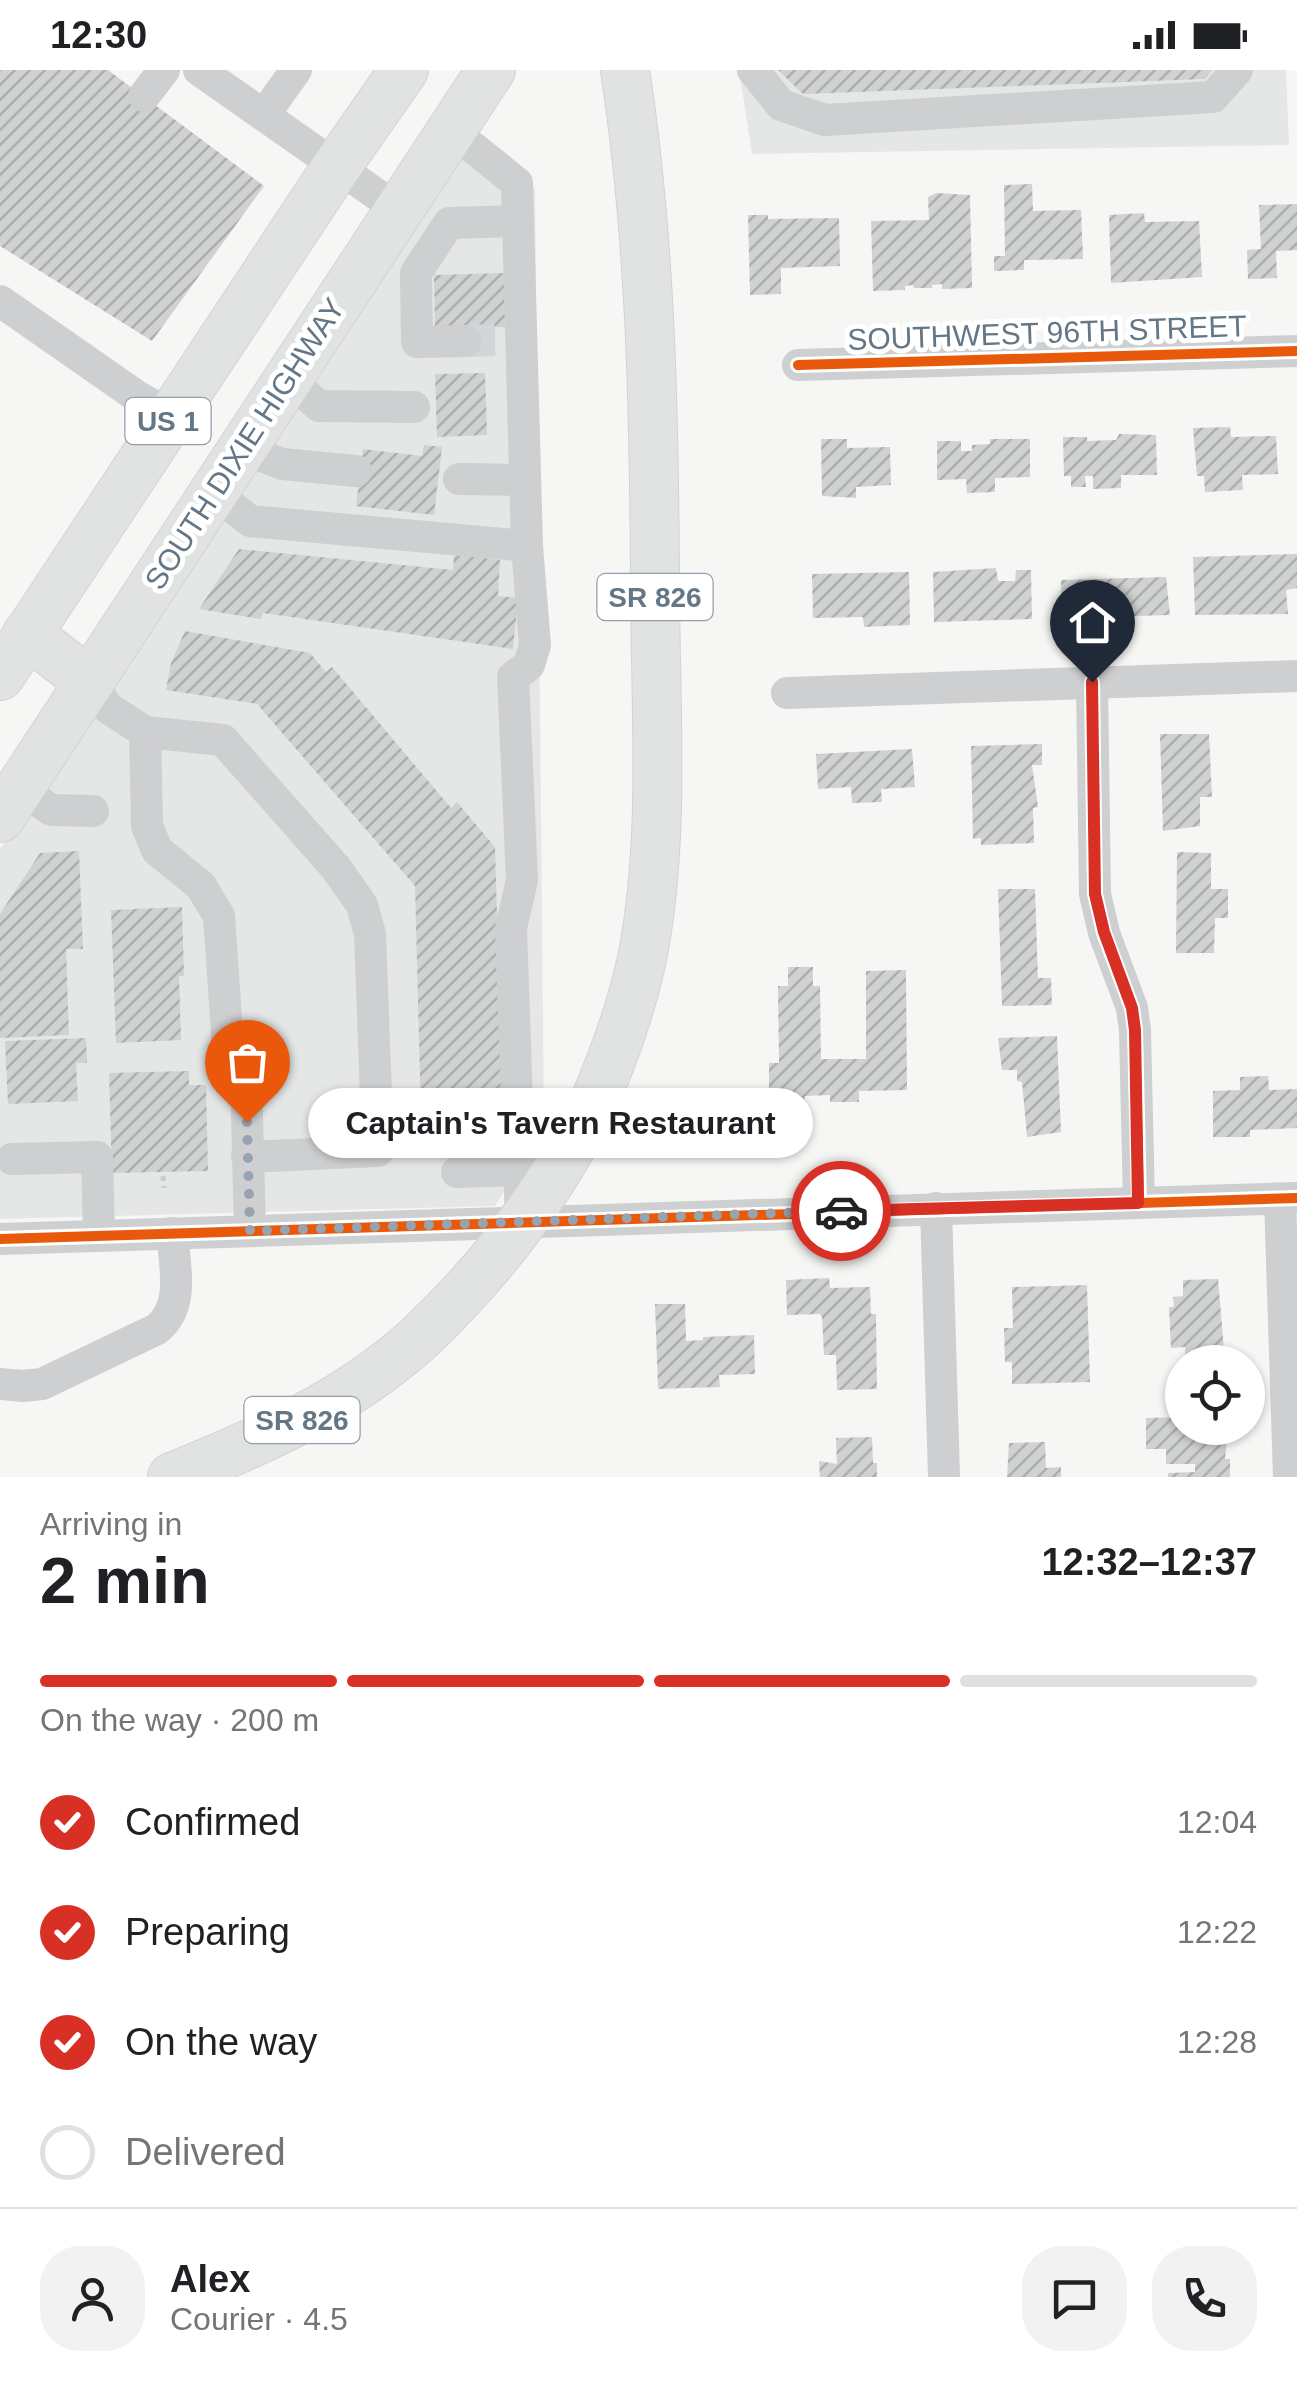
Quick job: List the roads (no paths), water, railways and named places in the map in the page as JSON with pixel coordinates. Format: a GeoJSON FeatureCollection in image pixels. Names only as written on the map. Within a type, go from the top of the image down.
{"type":"FeatureCollection","features":[{"type":"Feature","properties":{"kind":"highway","name":"US 1"},"geometry":{"type":"LineString","coordinates":[[0,676],[404,70]]}},
{"type":"Feature","properties":{"kind":"highway","name":"SOUTH DIXIE HIGHWAY"},"geometry":{"type":"LineString","coordinates":[[10,803],[491,70]]}},
{"type":"Feature","properties":{"kind":"highway","name":"SR 826"},"geometry":{"type":"LineString","coordinates":[[172,1477],[323,1409],[392,1362],[484,1273],[557,1173],[606,1075],[632,1001],[649,916],[653,873],[654,403],[642,202],[625,70]]}},
{"type":"Feature","properties":{"kind":"highway"},"geometry":{"type":"LineString","coordinates":[[27,634],[90,682]]}},
{"type":"Feature","properties":{"kind":"street"},"geometry":{"type":"LineString","coordinates":[[144,96],[164,70]]}},
{"type":"Feature","properties":{"kind":"street"},"geometry":{"type":"LineString","coordinates":[[264,115],[296,70]]}},
{"type":"Feature","properties":{"kind":"street"},"geometry":{"type":"LineString","coordinates":[[753,70],[781,105],[825,120],[1213,97],[1236,70]]}},
{"type":"Feature","properties":{"kind":"street"},"geometry":{"type":"LineString","coordinates":[[202,71],[399,210]]}},
{"type":"Feature","properties":{"kind":"street"},"geometry":{"type":"LineString","coordinates":[[451,130],[517,182],[518,221],[494,340],[525,480],[534,656],[513,678],[522,880],[511,928],[521,1222]]}},
{"type":"Feature","properties":{"kind":"street"},"geometry":{"type":"LineString","coordinates":[[494,340],[418,342],[416,273],[448,223],[518,221]]}},
{"type":"Feature","properties":{"kind":"street"},"geometry":{"type":"LineString","coordinates":[[0,301],[134,396],[170,416]]}},
{"type":"Feature","properties":{"kind":"street","name":"SOUTHWEST 96TH STREET"},"geometry":{"type":"LineString","coordinates":[[798,365],[1297,351]]}},
{"type":"Feature","properties":{"kind":"street"},"geometry":{"type":"LineString","coordinates":[[288,380],[319,406],[414,407]]}},
{"type":"Feature","properties":{"kind":"street"},"geometry":{"type":"LineString","coordinates":[[242,448],[282,464],[356,472]]}},
{"type":"Feature","properties":{"kind":"street"},"geometry":{"type":"LineString","coordinates":[[458,479],[525,480]]}},
{"type":"Feature","properties":{"kind":"street"},"geometry":{"type":"LineString","coordinates":[[214,492],[250,521],[528,546]]}},
{"type":"Feature","properties":{"kind":"street"},"geometry":{"type":"LineString","coordinates":[[787,692],[1297,676]]}},
{"type":"Feature","properties":{"kind":"street"},"geometry":{"type":"LineString","coordinates":[[90,682],[108,708],[145,732],[223,740],[336,868],[362,905],[370,934],[378,1152],[247,1157]]}},
{"type":"Feature","properties":{"kind":"street"},"geometry":{"type":"LineString","coordinates":[[1092,682],[1095,894],[1104,932],[1132,1008],[1138,1203]]}},
{"type":"Feature","properties":{"kind":"street"},"geometry":{"type":"LineString","coordinates":[[145,732],[151,838],[157,850],[201,886],[219,916],[226,1037],[228,1048],[246,1075],[250,1231]]}},
{"type":"Feature","properties":{"kind":"street"},"geometry":{"type":"LineString","coordinates":[[10,803],[51,810],[94,811]]}},
{"type":"Feature","properties":{"kind":"street"},"geometry":{"type":"LineString","coordinates":[[12,1159],[97,1157],[99,1236]]}},
{"type":"Feature","properties":{"kind":"street"},"geometry":{"type":"LineString","coordinates":[[457,1172],[520,1170]]}},
{"type":"Feature","properties":{"kind":"street"},"geometry":{"type":"LineString","coordinates":[[0,1239],[1288,1198],[1289,1477]]}},
{"type":"Feature","properties":{"kind":"street"},"geometry":{"type":"LineString","coordinates":[[936,1208],[944,1477]]}},
{"type":"Feature","properties":{"kind":"street"},"geometry":{"type":"LineString","coordinates":[[0,1384],[42,1384],[157,1330],[170,1319],[175,1306],[172,1233]]}},
{"type":"Feature","properties":{"kind":"tunnel"},"geometry":{"type":"LineString","coordinates":[[466,341],[495,340]]}},
{"type":"Feature","properties":{"kind":"place","name":"Captain's Tavern Restaurant"},"geometry":{"type":"Point","coordinates":[247,1122]}}]}
